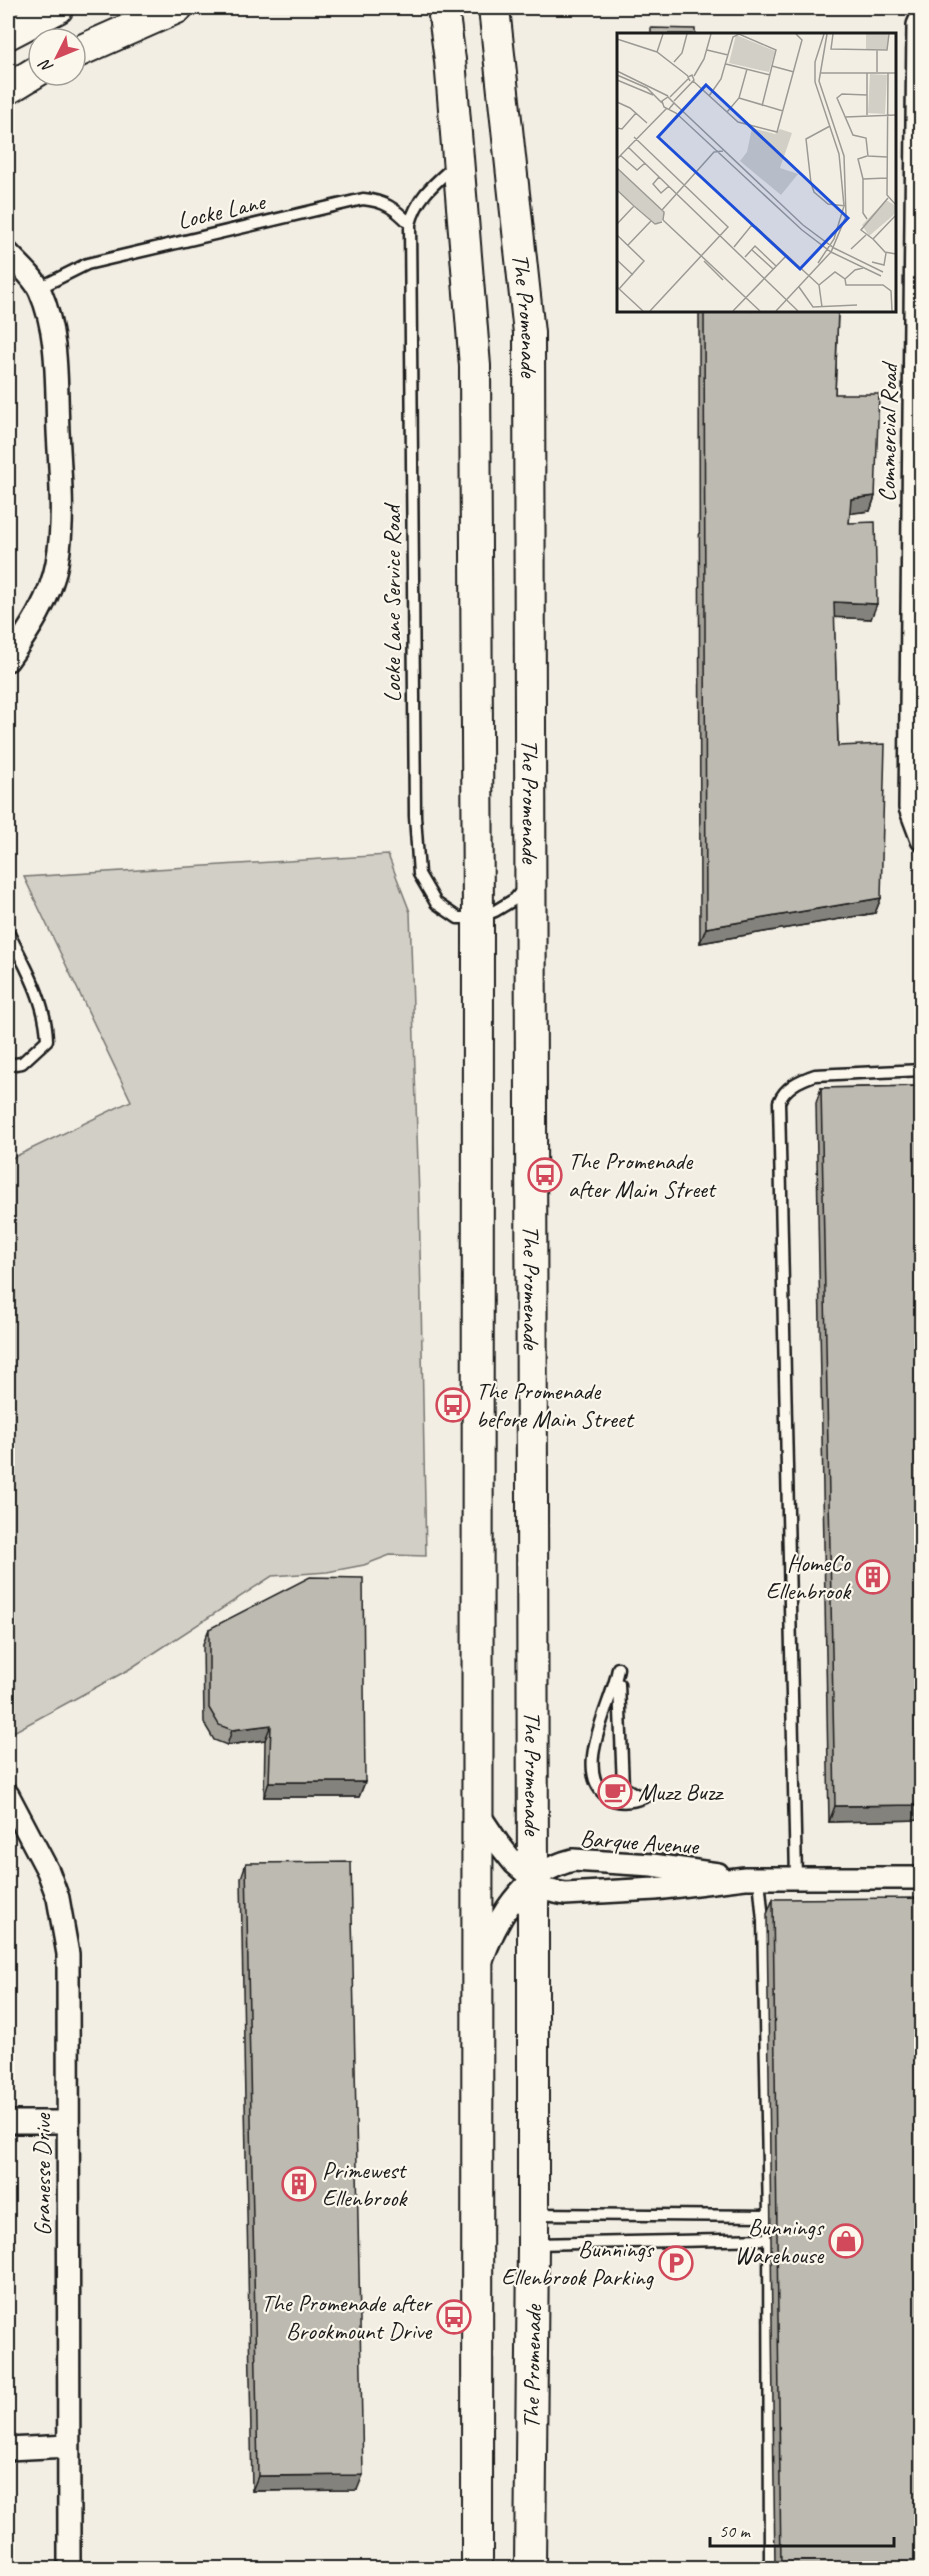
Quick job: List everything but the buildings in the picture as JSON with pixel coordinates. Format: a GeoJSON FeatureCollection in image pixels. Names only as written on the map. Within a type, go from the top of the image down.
{"type":"FeatureCollection","features":[{"type":"Feature","properties":{"kind":"main road"},"geometry":{"type":"LineString","coordinates":[[8,34],[58,8]]}},
{"type":"Feature","properties":{"kind":"main road"},"geometry":{"type":"LineString","coordinates":[[87,48],[177,8]]}},
{"type":"Feature","properties":{"kind":"main road"},"geometry":{"type":"LineString","coordinates":[[442,8],[450,60],[475,366],[478,918],[477,2568]]}},
{"type":"Feature","properties":{"kind":"main road","name":"The Promenade"},"geometry":{"type":"LineString","coordinates":[[494,8],[529,333],[533,1880],[530,2568]]}},
{"type":"Feature","properties":{"kind":"main road"},"geometry":{"type":"LineString","coordinates":[[8,89],[27,77]]}},
{"type":"Feature","properties":{"kind":"street","name":"Commercial Road"},"geometry":{"type":"LineString","coordinates":[[918,18],[919,257],[910,808],[921,840]]}},
{"type":"Feature","properties":{"kind":"street"},"geometry":{"type":"LineString","coordinates":[[8,253],[39,288],[50,318],[54,345],[61,506],[57,564],[49,589],[34,620],[8,660]]}},
{"type":"Feature","properties":{"kind":"street","name":"Granesse Drive"},"geometry":{"type":"LineString","coordinates":[[8,1795],[48,1871],[58,1898],[68,1954],[69,2568]]}},
{"type":"Feature","properties":{"kind":"street","name":"Barque Avenue"},"geometry":{"type":"LineString","coordinates":[[478,1813],[498,1844],[546,1890],[582,1894],[655,1889],[752,1878],[921,1878]]}},
{"type":"Feature","properties":{"kind":"street","name":"Barque Avenue"},"geometry":{"type":"LineString","coordinates":[[477,1974],[490,1938],[508,1904],[533,1880],[561,1863],[573,1860],[652,1865],[752,1878]]}},
{"type":"Feature","properties":{"kind":"street"},"geometry":{"type":"LineString","coordinates":[[8,2122],[68,2122]]}},
{"type":"Feature","properties":{"kind":"street"},"geometry":{"type":"LineString","coordinates":[[8,2448],[68,2446]]}},
{"type":"Feature","properties":{"kind":"lane","name":"Locke Lane Service Road"},"geometry":{"type":"LineString","coordinates":[[459,162],[425,192],[415,207],[410,224],[415,816],[419,874],[436,903],[458,918],[478,918]]}},
{"type":"Feature","properties":{"kind":"lane","name":"Locke Lane"},"geometry":{"type":"LineString","coordinates":[[39,288],[87,264],[363,199],[380,201],[395,207],[410,224]]}},
{"type":"Feature","properties":{"kind":"lane"},"geometry":{"type":"LineString","coordinates":[[478,918],[515,899],[530,881]]}},
{"type":"Feature","properties":{"kind":"lane"},"geometry":{"type":"LineString","coordinates":[[8,932],[34,985],[47,1023],[48,1040],[22,1063],[8,1065]]}},
{"type":"Feature","properties":{"kind":"lane"},"geometry":{"type":"LineString","coordinates":[[796,1878],[779,1102],[789,1088],[815,1075],[921,1070]]}},
{"type":"Feature","properties":{"kind":"lane"},"geometry":{"type":"LineString","coordinates":[[618,1668],[623,1787],[637,1795],[649,1795],[638,1801],[612,1800],[598,1785],[594,1770],[596,1736],[610,1701],[618,1668]]}},
{"type":"Feature","properties":{"kind":"lane"},"geometry":{"type":"LineString","coordinates":[[752,1878],[763,1921],[769,2216],[770,2568]]}},
{"type":"Feature","properties":{"kind":"lane"},"geometry":{"type":"LineString","coordinates":[[532,2214],[769,2216]]}},
{"type":"Feature","properties":{"kind":"lane"},"geometry":{"type":"LineString","coordinates":[[533,2244],[769,2239]]}},
{"type":"Feature","properties":{"kind":"shaded area"},"geometry":{"type":"Polygon","coordinates":[[[388,855],[410,912],[419,1197],[426,1556],[390,1555],[364,1565],[327,1572],[272,1576],[128,1670],[8,1735],[8,1160],[131,1101],[24,877],[388,855]]]}},
{"type":"Feature","properties":{"kind":"place","name":"The Promenade after Main Street"},"geometry":{"type":"Point","coordinates":[545,1175]}},
{"type":"Feature","properties":{"kind":"place","name":"The Promenade before Main Street"},"geometry":{"type":"Point","coordinates":[453,1405]}},
{"type":"Feature","properties":{"kind":"place","name":"HomeCo Ellenbrook"},"geometry":{"type":"Point","coordinates":[873,1577]}},
{"type":"Feature","properties":{"kind":"place","name":"Muzz Buzz"},"geometry":{"type":"Point","coordinates":[615,1792]}},
{"type":"Feature","properties":{"kind":"place","name":"Primewest Ellenbrook"},"geometry":{"type":"Point","coordinates":[299,2184]}},
{"type":"Feature","properties":{"kind":"place","name":"Bunnings Warehouse"},"geometry":{"type":"Point","coordinates":[846,2241]}},
{"type":"Feature","properties":{"kind":"place","name":"Bunnings Ellenbrook Parking"},"geometry":{"type":"Point","coordinates":[676,2263]}},
{"type":"Feature","properties":{"kind":"place","name":"The Promenade after Brookmount Drive"},"geometry":{"type":"Point","coordinates":[454,2317]}}]}
